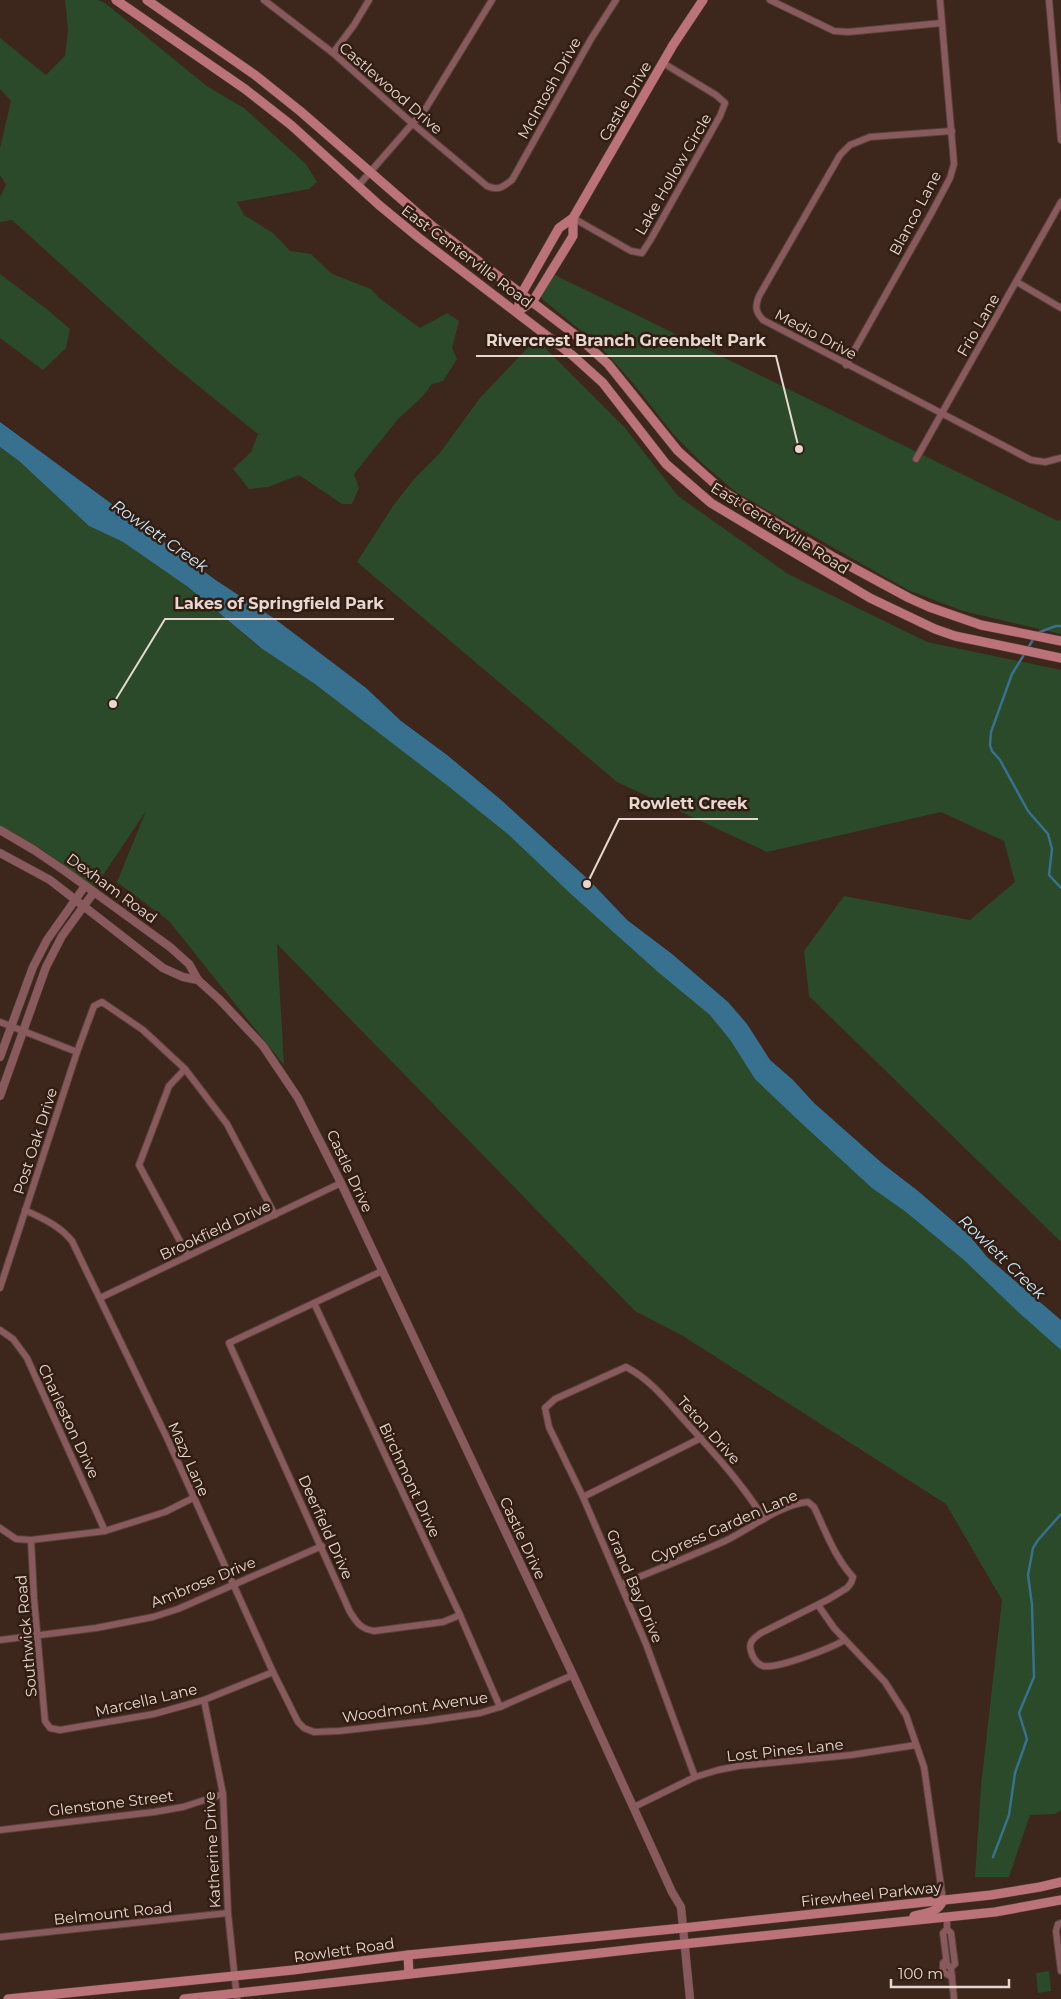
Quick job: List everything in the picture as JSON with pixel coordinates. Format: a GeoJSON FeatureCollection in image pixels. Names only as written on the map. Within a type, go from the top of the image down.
{"type":"FeatureCollection","features":[{"type":"Feature","properties":{"kind":"main road","name":"East Centerville Road"},"geometry":{"type":"LineString","coordinates":[[116,0],[245,89],[291,126],[419,238],[517,312],[592,372],[612,394],[666,464],[711,503],[870,598],[934,630],[1061,658]]}},
{"type":"Feature","properties":{"kind":"main road","name":"East Centerville Road"},"geometry":{"type":"LineString","coordinates":[[147,0],[255,75],[300,110],[431,225],[578,336],[608,364],[678,451],[724,492],[795,535],[909,598],[980,625],[1061,641]]}},
{"type":"Feature","properties":{"kind":"main road","name":"Castle Drive"},"geometry":{"type":"LineString","coordinates":[[517,312],[522,293],[559,228],[573,218],[663,63],[703,0]]}},
{"type":"Feature","properties":{"kind":"main road","name":"Castle Drive"},"geometry":{"type":"LineString","coordinates":[[517,312],[533,301],[573,236],[573,218]]}},
{"type":"Feature","properties":{"kind":"main road","name":"Firewheel Parkway"},"geometry":{"type":"LineString","coordinates":[[684,1928],[1016,1891],[1061,1882]]}},
{"type":"Feature","properties":{"kind":"main road"},"geometry":{"type":"LineString","coordinates":[[874,1925],[935,1911],[940,1907],[942,1900]]}},
{"type":"Feature","properties":{"kind":"main road","name":"Firewheel Parkway"},"geometry":{"type":"LineString","coordinates":[[686,1944],[1014,1910],[1061,1900]]}},
{"type":"Feature","properties":{"kind":"main road","name":"Rowlett Road"},"geometry":{"type":"LineString","coordinates":[[8,1999],[236,1976],[408,1955],[684,1928]]}},
{"type":"Feature","properties":{"kind":"main road","name":"Rowlett Road"},"geometry":{"type":"LineString","coordinates":[[184,1999],[237,1996],[409,1974],[686,1944]]}},
{"type":"Feature","properties":{"kind":"main road"},"geometry":{"type":"LineString","coordinates":[[408,1955],[409,1974]]}},
{"type":"Feature","properties":{"kind":"street","name":"Castlewood Drive"},"geometry":{"type":"LineString","coordinates":[[264,0],[333,53],[487,186],[495,190],[503,187]]}},
{"type":"Feature","properties":{"kind":"street"},"geometry":{"type":"LineString","coordinates":[[333,53],[354,25],[369,0]]}},
{"type":"Feature","properties":{"kind":"street"},"geometry":{"type":"LineString","coordinates":[[358,186],[413,124],[436,93],[492,0]]}},
{"type":"Feature","properties":{"kind":"street","name":"McIntosh Drive"},"geometry":{"type":"LineString","coordinates":[[503,187],[512,180],[591,39],[616,0]]}},
{"type":"Feature","properties":{"kind":"street"},"geometry":{"type":"LineString","coordinates":[[770,0],[834,31],[848,32],[942,23]]}},
{"type":"Feature","properties":{"kind":"street","name":"Blanco Lane"},"geometry":{"type":"LineString","coordinates":[[846,365],[950,178],[954,164],[940,0]]}},
{"type":"Feature","properties":{"kind":"street"},"geometry":{"type":"LineString","coordinates":[[1049,0],[1061,140]]}},
{"type":"Feature","properties":{"kind":"street","name":"Lake Hollow Circle"},"geometry":{"type":"LineString","coordinates":[[573,218],[631,251],[642,253],[651,238],[720,116],[725,103],[716,95],[663,63]]}},
{"type":"Feature","properties":{"kind":"street","name":"Medio Drive"},"geometry":{"type":"LineString","coordinates":[[952,131],[870,137],[850,145],[840,155],[759,296],[756,313],[763,320],[846,365],[1031,460],[1045,462],[1061,458]]}},
{"type":"Feature","properties":{"kind":"street","name":"Frio Lane"},"geometry":{"type":"LineString","coordinates":[[916,459],[1061,202]]}},
{"type":"Feature","properties":{"kind":"street"},"geometry":{"type":"LineString","coordinates":[[1017,282],[1061,308]]}},
{"type":"Feature","properties":{"kind":"street","name":"Dexham Road"},"geometry":{"type":"LineString","coordinates":[[0,830],[34,850],[94,892],[170,947],[189,964],[198,980],[263,1046],[298,1098]]}},
{"type":"Feature","properties":{"kind":"street","name":"Dexham Road"},"geometry":{"type":"LineString","coordinates":[[0,853],[50,880],[163,968],[183,977],[198,980]]}},
{"type":"Feature","properties":{"kind":"street"},"geometry":{"type":"LineString","coordinates":[[0,1057],[33,967],[47,940],[85,886]]}},
{"type":"Feature","properties":{"kind":"street"},"geometry":{"type":"LineString","coordinates":[[0,1096],[46,967],[62,936],[94,892]]}},
{"type":"Feature","properties":{"kind":"street","name":"Post Oak Drive"},"geometry":{"type":"LineString","coordinates":[[0,1288],[77,1052],[92,1011],[97,1004],[102,1002],[115,1009],[143,1030],[185,1069]]}},
{"type":"Feature","properties":{"kind":"street"},"geometry":{"type":"LineString","coordinates":[[0,1022],[77,1052]]}},
{"type":"Feature","properties":{"kind":"street"},"geometry":{"type":"LineString","coordinates":[[188,1256],[140,1166],[169,1086],[185,1069],[227,1124],[275,1215]]}},
{"type":"Feature","properties":{"kind":"street","name":"Castle Drive"},"geometry":{"type":"LineString","coordinates":[[298,1098],[341,1183],[573,1675],[672,1892],[681,1907],[690,1999]]}},
{"type":"Feature","properties":{"kind":"street","name":"Brookfield Drive"},"geometry":{"type":"LineString","coordinates":[[100,1298],[341,1183]]}},
{"type":"Feature","properties":{"kind":"street","name":"Mazy Lane"},"geometry":{"type":"LineString","coordinates":[[25,1210],[53,1223],[64,1231],[72,1241],[273,1672],[298,1722],[304,1728],[314,1732]]}},
{"type":"Feature","properties":{"kind":"street"},"geometry":{"type":"LineString","coordinates":[[314,1303],[382,1272]]}},
{"type":"Feature","properties":{"kind":"street","name":"Deerfield Drive"},"geometry":{"type":"LineString","coordinates":[[314,1303],[229,1343],[322,1546],[350,1612],[358,1625],[364,1629],[374,1631],[443,1622],[460,1616]]}},
{"type":"Feature","properties":{"kind":"street","name":"Birchmont Drive"},"geometry":{"type":"LineString","coordinates":[[314,1303],[460,1616],[500,1708]]}},
{"type":"Feature","properties":{"kind":"street","name":"Charleston Drive"},"geometry":{"type":"LineString","coordinates":[[0,1330],[13,1339],[27,1358],[105,1530]]}},
{"type":"Feature","properties":{"kind":"street","name":"Grand Bay Drive"},"geometry":{"type":"LineString","coordinates":[[626,1367],[555,1399],[545,1408],[549,1428],[583,1497],[622,1584],[695,1777]]}},
{"type":"Feature","properties":{"kind":"street","name":"Teton Drive"},"geometry":{"type":"LineString","coordinates":[[626,1367],[636,1372],[657,1390],[701,1438],[750,1496],[764,1519]]}},
{"type":"Feature","properties":{"kind":"street"},"geometry":{"type":"LineString","coordinates":[[583,1497],[701,1438]]}},
{"type":"Feature","properties":{"kind":"street"},"geometry":{"type":"LineString","coordinates":[[0,1528],[16,1539],[31,1540],[105,1530],[165,1512],[193,1498]]}},
{"type":"Feature","properties":{"kind":"street","name":"Cypress Garden Lane"},"geometry":{"type":"LineString","coordinates":[[622,1584],[724,1541],[764,1519],[800,1503],[808,1502],[814,1507],[834,1548],[853,1577],[847,1588],[818,1605]]}},
{"type":"Feature","properties":{"kind":"street","name":"Southwick Road"},"geometry":{"type":"LineString","coordinates":[[31,1540],[45,1721],[50,1728]]}},
{"type":"Feature","properties":{"kind":"street","name":"Ambrose Drive"},"geometry":{"type":"LineString","coordinates":[[0,1640],[38,1636],[153,1616],[178,1609],[322,1546]]}},
{"type":"Feature","properties":{"kind":"street"},"geometry":{"type":"LineString","coordinates":[[845,1640],[815,1653],[763,1666],[751,1654],[750,1645],[752,1640],[761,1633],[818,1605],[845,1640],[893,1693],[906,1715],[924,1767],[930,1798],[942,1900]]}},
{"type":"Feature","properties":{"kind":"street","name":"Marcella Lane"},"geometry":{"type":"LineString","coordinates":[[50,1728],[60,1730],[154,1714],[204,1700],[273,1672]]}},
{"type":"Feature","properties":{"kind":"street","name":"Woodmont Avenue"},"geometry":{"type":"LineString","coordinates":[[314,1732],[426,1722],[500,1708],[573,1675]]}},
{"type":"Feature","properties":{"kind":"street","name":"Katherine Drive"},"geometry":{"type":"LineString","coordinates":[[204,1700],[223,1794],[228,1913],[237,1996]]}},
{"type":"Feature","properties":{"kind":"street","name":"Lost Pines Lane"},"geometry":{"type":"LineString","coordinates":[[634,1807],[695,1777],[739,1766],[842,1756],[916,1745]]}},
{"type":"Feature","properties":{"kind":"street","name":"Glenstone Street"},"geometry":{"type":"LineString","coordinates":[[0,1830],[154,1812],[183,1807],[223,1794]]}},
{"type":"Feature","properties":{"kind":"street","name":"Belmount Road"},"geometry":{"type":"LineString","coordinates":[[0,1937],[228,1913]]}},
{"type":"Feature","properties":{"kind":"street"},"geometry":{"type":"LineString","coordinates":[[947,1917],[947,1929],[943,1933],[946,1961],[947,1965],[951,1968],[954,1999]]}},
{"type":"Feature","properties":{"kind":"street"},"geometry":{"type":"LineString","coordinates":[[1061,1923],[1058,1924],[1056,1931],[1061,1971]]}},
{"type":"Feature","properties":{"kind":"street"},"geometry":{"type":"LineString","coordinates":[[947,1929],[952,1933],[955,1964],[951,1968]]}},
{"type":"Feature","properties":{"kind":"street"},"geometry":{"type":"LineString","coordinates":[[946,1961],[943,1963],[943,1972],[952,1978]]}},
{"type":"Feature","properties":{"kind":"green space"},"geometry":{"type":"Polygon","coordinates":[[[65,0],[98,0],[105,3],[208,87],[244,108],[306,164],[317,182],[309,189],[237,202],[244,215],[273,233],[290,251],[311,254],[332,274],[371,289],[379,298],[420,328],[447,313],[459,321],[452,348],[457,359],[443,381],[432,384],[422,397],[398,419],[354,474],[359,488],[352,504],[342,504],[299,475],[268,487],[249,489],[233,469],[251,452],[258,434],[170,363],[12,220],[0,222],[0,197],[6,185],[0,175],[0,148],[11,101],[0,89],[0,38],[46,75],[65,56],[68,30],[65,0]]]}},
{"type":"Feature","properties":{"kind":"green space"},"geometry":{"type":"Polygon","coordinates":[[[0,274],[70,329],[66,348],[43,370],[0,338],[0,274]]]}},
{"type":"Feature","properties":{"kind":"green space"},"geometry":{"type":"Polygon","coordinates":[[[553,274],[1058,521],[1061,519],[1061,634],[963,611],[908,590],[737,493],[702,463],[674,435],[633,383],[600,346],[542,299],[542,294],[553,274]]]}},
{"type":"Feature","properties":{"kind":"green space"},"geometry":{"type":"Polygon","coordinates":[[[536,339],[625,428],[678,496],[788,574],[927,642],[1061,670],[1061,1242],[809,996],[804,951],[844,896],[970,920],[1015,882],[1004,841],[941,812],[767,852],[617,782],[357,562],[393,506],[414,479],[439,454],[480,398],[536,339]]]}},
{"type":"Feature","properties":{"kind":"green space"},"geometry":{"type":"Polygon","coordinates":[[[0,447],[19,461],[89,526],[123,542],[188,587],[260,648],[264,643],[499,814],[667,966],[1061,1335],[1061,1810],[1055,1814],[1030,1815],[1009,1877],[975,1877],[981,1786],[1002,1600],[946,1504],[683,1336],[635,1311],[277,944],[284,1065],[169,921],[117,882],[146,811],[95,887],[41,849],[0,826],[0,447]]]}},
{"type":"Feature","properties":{"kind":"green space"},"geometry":{"type":"Polygon","coordinates":[[[1049,1971],[1051,1991],[1038,1993],[1036,1973],[1049,1971]]]}},
{"type":"Feature","properties":{"kind":"water"},"geometry":{"type":"Polygon","coordinates":[[[0,422],[217,581],[275,619],[366,688],[401,721],[447,755],[500,799],[591,882],[627,920],[672,954],[728,1002],[747,1024],[770,1060],[793,1080],[814,1103],[883,1164],[969,1235],[987,1257],[1061,1320],[1061,1350],[964,1260],[906,1212],[872,1188],[798,1120],[755,1079],[731,1041],[710,1015],[658,972],[572,895],[509,835],[315,684],[261,648],[188,587],[123,542],[89,526],[19,461],[0,447],[0,422]]]}},
{"type":"Feature","properties":{"kind":"waterway"},"geometry":{"type":"LineString","coordinates":[[1037,633],[1061,626]]}},
{"type":"Feature","properties":{"kind":"waterway"},"geometry":{"type":"LineString","coordinates":[[1028,648],[1034,638]]}},
{"type":"Feature","properties":{"kind":"waterway"},"geometry":{"type":"LineString","coordinates":[[1025,653],[1012,674],[991,732],[990,745],[1028,811],[1048,834],[1052,849],[1049,875],[1061,888]]}},
{"type":"Feature","properties":{"kind":"waterway"},"geometry":{"type":"LineString","coordinates":[[993,1857],[1009,1815],[1015,1773],[1027,1739],[1019,1713],[1034,1677],[1032,1605],[1028,1575],[1033,1548],[1061,1514]]}},
{"type":"Feature","properties":{"kind":"place","name":"Rivercrest Branch Greenbelt Park"},"geometry":{"type":"Point","coordinates":[799,449]}},
{"type":"Feature","properties":{"kind":"place","name":"Lakes of Springfield Park"},"geometry":{"type":"Point","coordinates":[113,704]}},
{"type":"Feature","properties":{"kind":"place","name":"Rowlett Creek"},"geometry":{"type":"Point","coordinates":[587,884]}}]}
